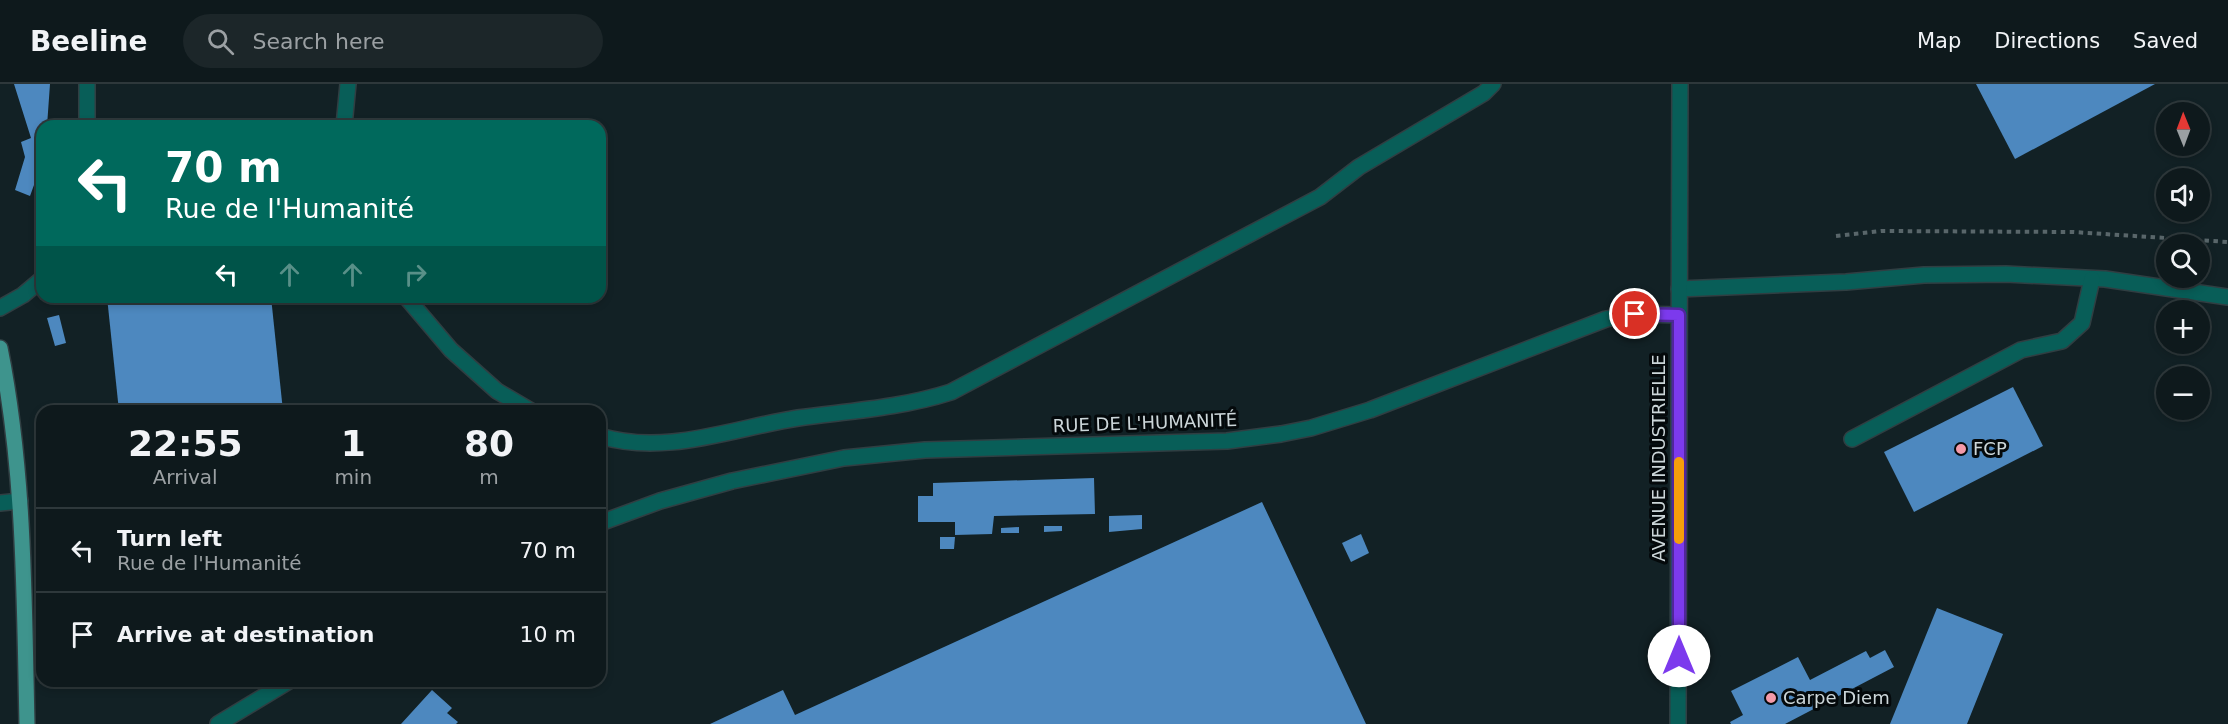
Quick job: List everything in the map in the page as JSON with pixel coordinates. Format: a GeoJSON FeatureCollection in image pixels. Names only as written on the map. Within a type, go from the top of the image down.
{"type":"FeatureCollection","features":[{"type":"Feature","properties":{"kind":"main road"},"geometry":{"type":"LineString","coordinates":[[0,348],[12,413],[20,501],[27,724]]}},
{"type":"Feature","properties":{"kind":"street"},"geometry":{"type":"LineString","coordinates":[[87,84],[87,120]]}},
{"type":"Feature","properties":{"kind":"street"},"geometry":{"type":"LineString","coordinates":[[345,120],[348,84]]}},
{"type":"Feature","properties":{"kind":"street"},"geometry":{"type":"LineString","coordinates":[[606,438],[620,442],[659,443],[721,435],[797,418],[922,401],[951,392],[1320,197],[1359,167],[1484,93],[1493,84]]}},
{"type":"Feature","properties":{"kind":"street","name":"AVENUE INDUSTRIELLE"},"geometry":{"type":"LineString","coordinates":[[1678,724],[1680,84]]}},
{"type":"Feature","properties":{"kind":"street"},"geometry":{"type":"LineString","coordinates":[[1679,290],[1965,274],[2092,279],[2228,297]]}},
{"type":"Feature","properties":{"kind":"street"},"geometry":{"type":"LineString","coordinates":[[1852,439],[2021,350],[2062,341],[2082,324],[2092,279]]}},
{"type":"Feature","properties":{"kind":"street"},"geometry":{"type":"LineString","coordinates":[[0,308],[23,295],[36,284]]}},
{"type":"Feature","properties":{"kind":"street"},"geometry":{"type":"LineString","coordinates":[[411,303],[451,350],[497,391],[521,405]]}},
{"type":"Feature","properties":{"kind":"street","name":"RUE DE L'HUMANITÉ"},"geometry":{"type":"LineString","coordinates":[[606,521],[660,501],[732,481],[844,458],[925,450],[1227,441],[1281,434],[1340,420],[1370,410],[1606,319],[1635,314],[1679,315]]}},
{"type":"Feature","properties":{"kind":"street"},"geometry":{"type":"LineString","coordinates":[[0,503],[20,501]]}},
{"type":"Feature","properties":{"kind":"street"},"geometry":{"type":"LineString","coordinates":[[218,724],[279,687]]}},
{"type":"Feature","properties":{"kind":"path"},"geometry":{"type":"LineString","coordinates":[[1836,236],[1881,231],[2073,232],[2228,242]]}},
{"type":"Feature","properties":{"kind":"building"},"geometry":{"type":"Polygon","coordinates":[[[14,84],[50,84],[47,120],[36,120],[36,180],[30,196],[15,190],[25,157],[21,142],[31,138],[14,84]]]}},
{"type":"Feature","properties":{"kind":"building"},"geometry":{"type":"Polygon","coordinates":[[[1976,84],[2155,84],[2015,159],[1976,84]]]}},
{"type":"Feature","properties":{"kind":"building"},"geometry":{"type":"Polygon","coordinates":[[[108,303],[272,303],[282,405],[118,405],[108,303]]]}},
{"type":"Feature","properties":{"kind":"building"},"geometry":{"type":"Polygon","coordinates":[[[59,315],[66,343],[55,346],[47,318],[59,315]]]}},
{"type":"Feature","properties":{"kind":"building"},"geometry":{"type":"Polygon","coordinates":[[[2013,387],[2043,446],[1914,512],[1884,452],[2013,387]]]}},
{"type":"Feature","properties":{"kind":"building"},"geometry":{"type":"Polygon","coordinates":[[[1094,478],[1095,514],[994,516],[992,534],[955,535],[955,522],[918,522],[918,496],[933,496],[933,483],[1094,478]]]}},
{"type":"Feature","properties":{"kind":"building"},"geometry":{"type":"Polygon","coordinates":[[[1262,502],[1366,724],[710,724],[783,690],[795,715],[1262,502]]]}},
{"type":"Feature","properties":{"kind":"building"},"geometry":{"type":"Polygon","coordinates":[[[1142,515],[1142,529],[1109,532],[1109,516],[1142,515]]]}},
{"type":"Feature","properties":{"kind":"building"},"geometry":{"type":"Polygon","coordinates":[[[1044,526],[1062,526],[1062,531],[1044,532],[1044,526]]]}},
{"type":"Feature","properties":{"kind":"building"},"geometry":{"type":"Polygon","coordinates":[[[1019,527],[1019,533],[1001,533],[1001,528],[1019,527]]]}},
{"type":"Feature","properties":{"kind":"building"},"geometry":{"type":"Polygon","coordinates":[[[1361,534],[1369,553],[1351,562],[1342,543],[1361,534]]]}},
{"type":"Feature","properties":{"kind":"building"},"geometry":{"type":"Polygon","coordinates":[[[940,537],[955,537],[954,549],[940,549],[940,537]]]}},
{"type":"Feature","properties":{"kind":"building"},"geometry":{"type":"Polygon","coordinates":[[[1937,608],[2003,634],[1967,724],[1890,724],[1937,608]]]}},
{"type":"Feature","properties":{"kind":"building"},"geometry":{"type":"Polygon","coordinates":[[[1885,650],[1894,667],[1785,724],[1731,724],[1730,722],[1743,715],[1731,691],[1798,657],[1810,680],[1866,651],[1870,658],[1885,650]]]}},
{"type":"Feature","properties":{"kind":"building"},"geometry":{"type":"Polygon","coordinates":[[[432,690],[452,708],[447,713],[458,722],[456,724],[401,724],[432,690]]]}},
{"type":"Feature","properties":{"kind":"slow traffic"},"geometry":{"type":"LineString","coordinates":[[1679,462],[1679,539]]}},
{"type":"Feature","properties":{"kind":"place","name":"FCP"},"geometry":{"type":"Point","coordinates":[1961,449]}},
{"type":"Feature","properties":{"kind":"place","name":"Carpe Diem"},"geometry":{"type":"Point","coordinates":[1771,698]}},
{"type":"Feature","properties":{"kind":"route"},"geometry":{"type":"LineString","coordinates":[[1635,314],[1679,315],[1679,656]]}}]}
